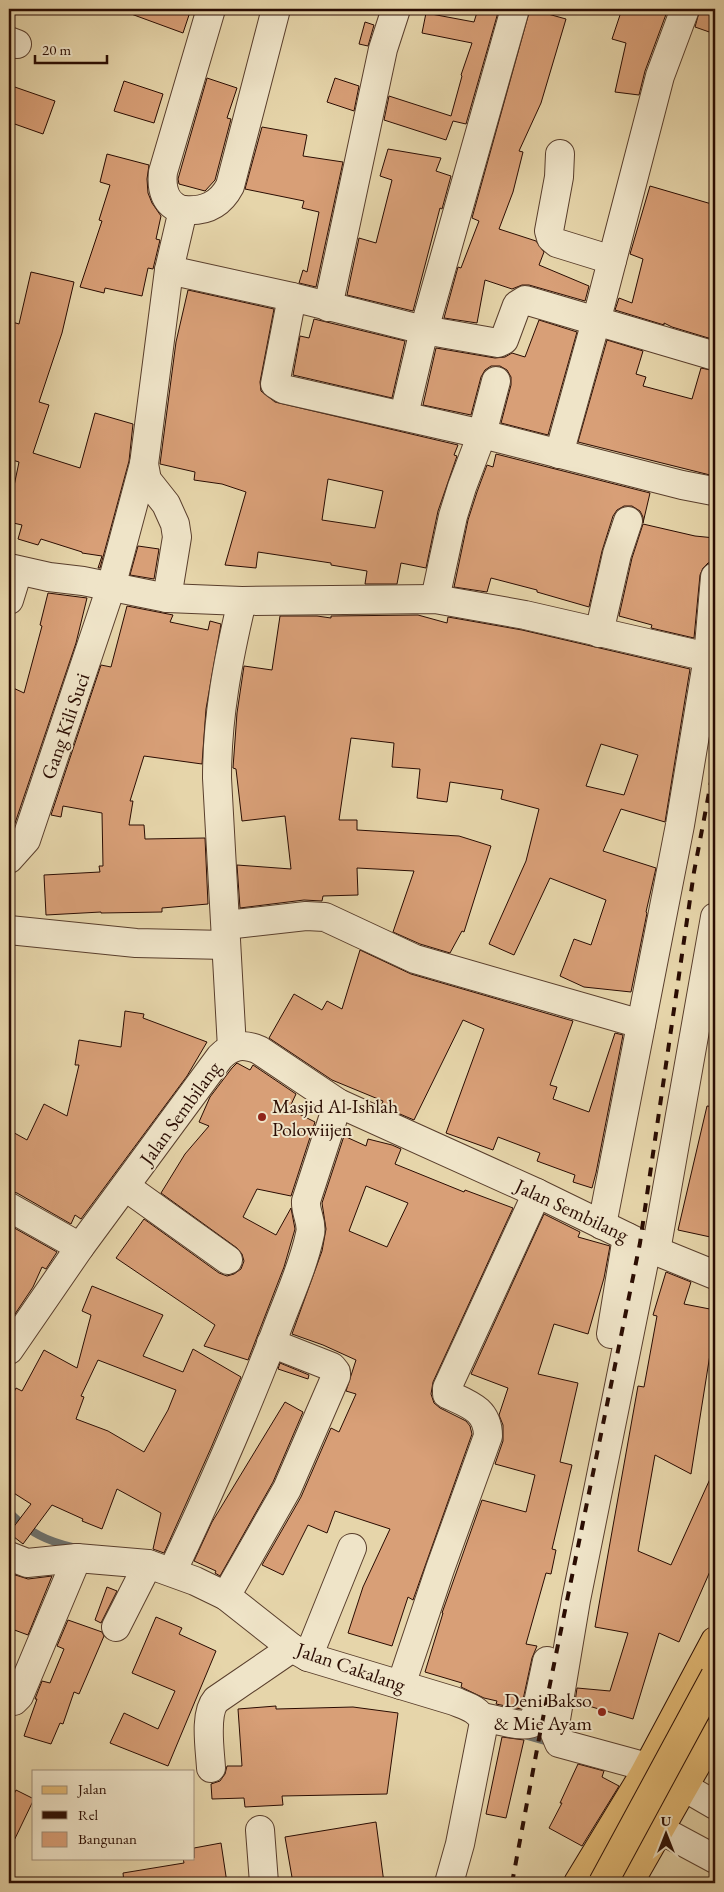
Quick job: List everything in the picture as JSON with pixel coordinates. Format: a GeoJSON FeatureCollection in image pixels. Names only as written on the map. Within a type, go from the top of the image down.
{"type":"FeatureCollection","features":[{"type":"Feature","properties":{"kind":"main road"},"geometry":{"type":"LineString","coordinates":[[578,1883],[646,1769],[715,1641]]}},
{"type":"Feature","properties":{"kind":"main road"},"geometry":{"type":"LineString","coordinates":[[603,1883],[715,1676]]}},
{"type":"Feature","properties":{"kind":"main road"},"geometry":{"type":"LineString","coordinates":[[629,1883],[661,1830],[680,1792],[715,1732]]}},
{"type":"Feature","properties":{"kind":"main road"},"geometry":{"type":"LineString","coordinates":[[646,1769],[680,1792]]}},
{"type":"Feature","properties":{"kind":"main road"},"geometry":{"type":"LineString","coordinates":[[622,1810],[661,1830]]}},
{"type":"Feature","properties":{"kind":"street"},"geometry":{"type":"LineString","coordinates":[[211,9],[162,180],[166,198],[171,204],[183,210],[199,211],[212,206],[226,194],[230,186],[276,9]]}},
{"type":"Feature","properties":{"kind":"street"},"geometry":{"type":"LineString","coordinates":[[328,307],[383,50],[396,9]]}},
{"type":"Feature","properties":{"kind":"street"},"geometry":{"type":"LineString","coordinates":[[404,415],[424,330],[516,9]]}},
{"type":"Feature","properties":{"kind":"street"},"geometry":{"type":"LineString","coordinates":[[558,454],[596,322],[660,76],[685,9]]}},
{"type":"Feature","properties":{"kind":"street"},"geometry":{"type":"LineString","coordinates":[[560,154],[559,177],[549,231],[551,238],[557,243],[612,260]]}},
{"type":"Feature","properties":{"kind":"street","name":"Gang Kili Suci"},"geometry":{"type":"LineString","coordinates":[[9,859],[26,840],[111,588],[144,464],[169,270],[183,210]]}},
{"type":"Feature","properties":{"kind":"street"},"geometry":{"type":"LineString","coordinates":[[169,270],[424,330],[498,343],[504,340],[517,305],[525,300],[715,356]]}},
{"type":"Feature","properties":{"kind":"street"},"geometry":{"type":"LineString","coordinates":[[292,298],[276,386],[282,389],[404,415],[682,485],[713,491]]}},
{"type":"Feature","properties":{"kind":"street"},"geometry":{"type":"LineString","coordinates":[[435,599],[456,509],[482,434],[496,381]]}},
{"type":"Feature","properties":{"kind":"street"},"geometry":{"type":"LineString","coordinates":[[144,464],[147,480],[166,504],[175,524],[177,537],[167,598]]}},
{"type":"Feature","properties":{"kind":"street"},"geometry":{"type":"LineString","coordinates":[[599,633],[628,521]]}},
{"type":"Feature","properties":{"kind":"street"},"geometry":{"type":"LineString","coordinates":[[9,600],[13,570],[167,598],[242,601],[435,599],[526,615],[708,657]]}},
{"type":"Feature","properties":{"kind":"street"},"geometry":{"type":"LineString","coordinates":[[602,1224],[680,825],[708,657],[715,577]]}},
{"type":"Feature","properties":{"kind":"street"},"geometry":{"type":"LineString","coordinates":[[232,1048],[217,778],[217,743],[227,666],[242,601]]}},
{"type":"Feature","properties":{"kind":"street"},"geometry":{"type":"LineString","coordinates":[[9,930],[136,942],[226,935],[320,915],[415,958],[640,1024]]}},
{"type":"Feature","properties":{"kind":"street"},"geometry":{"type":"LineString","coordinates":[[646,1769],[559,1743],[554,1731],[576,1600],[643,1245],[715,917]]}},
{"type":"Feature","properties":{"kind":"street","name":"Jalan Sembilang"},"geometry":{"type":"LineString","coordinates":[[9,1350],[80,1247],[220,1057],[232,1048],[245,1044],[259,1050],[338,1103],[537,1193],[643,1245],[715,1276]]}},
{"type":"Feature","properties":{"kind":"street"},"geometry":{"type":"LineString","coordinates":[[116,1627],[168,1565],[246,1408],[302,1262],[311,1231],[310,1221],[305,1208],[306,1201],[338,1103]]}},
{"type":"Feature","properties":{"kind":"street"},"geometry":{"type":"LineString","coordinates":[[126,1187],[228,1260]]}},
{"type":"Feature","properties":{"kind":"street"},"geometry":{"type":"LineString","coordinates":[[403,1680],[440,1569],[488,1436],[486,1422],[479,1410],[447,1394],[447,1388],[537,1193]]}},
{"type":"Feature","properties":{"kind":"street"},"geometry":{"type":"LineString","coordinates":[[9,1207],[80,1247]]}},
{"type":"Feature","properties":{"kind":"street","name":"Jalan Cakalang"},"geometry":{"type":"LineString","coordinates":[[9,1556],[27,1563],[77,1558],[168,1565],[214,1590],[230,1588],[306,1649],[403,1680],[469,1707],[482,1717],[522,1725],[532,1724],[536,1718],[572,1526],[602,1388],[643,1245]]}},
{"type":"Feature","properties":{"kind":"street"},"geometry":{"type":"LineString","coordinates":[[230,1588],[286,1489],[336,1376],[336,1372],[332,1367],[271,1343]]}},
{"type":"Feature","properties":{"kind":"street"},"geometry":{"type":"LineString","coordinates":[[211,1768],[209,1715],[211,1706],[216,1700],[306,1649],[352,1548]]}},
{"type":"Feature","properties":{"kind":"street"},"geometry":{"type":"LineString","coordinates":[[9,1701],[14,1701],[19,1696],[77,1558]]}},
{"type":"Feature","properties":{"kind":"street"},"geometry":{"type":"LineString","coordinates":[[449,1883],[460,1844],[483,1729],[484,1722],[482,1717]]}},
{"type":"Feature","properties":{"kind":"street"},"geometry":{"type":"LineString","coordinates":[[680,1792],[715,1805]]}},
{"type":"Feature","properties":{"kind":"street"},"geometry":{"type":"LineString","coordinates":[[260,1830],[264,1883]]}},
{"type":"Feature","properties":{"kind":"street"},"geometry":{"type":"LineString","coordinates":[[661,1830],[715,1859]]}},
{"type":"Feature","properties":{"kind":"building"},"geometry":{"type":"Polygon","coordinates":[[[123,9],[191,9],[183,33],[123,11],[123,9]]]}},
{"type":"Feature","properties":{"kind":"building"},"geometry":{"type":"Polygon","coordinates":[[[478,9],[499,9],[466,124],[453,121],[446,140],[384,120],[389,96],[451,116],[461,75],[472,43],[422,33],[426,13],[474,22],[478,9]]]}},
{"type":"Feature","properties":{"kind":"building"},"geometry":{"type":"Polygon","coordinates":[[[530,9],[566,19],[541,103],[519,151],[523,152],[513,192],[499,229],[536,241],[544,252],[539,265],[589,286],[585,301],[529,285],[522,285],[512,289],[485,280],[477,323],[444,318],[458,267],[461,268],[479,221],[472,218],[530,9]]]}},
{"type":"Feature","properties":{"kind":"building"},"geometry":{"type":"Polygon","coordinates":[[[622,9],[668,9],[645,71],[639,95],[615,92],[626,43],[612,39],[622,9]]]}},
{"type":"Feature","properties":{"kind":"building"},"geometry":{"type":"Polygon","coordinates":[[[700,9],[715,9],[715,34],[695,27],[700,9]]]}},
{"type":"Feature","properties":{"kind":"building"},"geometry":{"type":"Polygon","coordinates":[[[365,22],[374,25],[368,46],[359,44],[365,22]]]}},
{"type":"Feature","properties":{"kind":"building"},"geometry":{"type":"Polygon","coordinates":[[[207,78],[237,88],[227,118],[231,119],[215,180],[205,191],[179,184],[178,179],[207,78]]]}},
{"type":"Feature","properties":{"kind":"building"},"geometry":{"type":"Polygon","coordinates":[[[335,78],[359,86],[354,111],[327,102],[335,78]]]}},
{"type":"Feature","properties":{"kind":"building"},"geometry":{"type":"Polygon","coordinates":[[[124,81],[163,94],[154,123],[114,111],[124,81]]]}},
{"type":"Feature","properties":{"kind":"building"},"geometry":{"type":"Polygon","coordinates":[[[9,85],[55,101],[43,134],[9,122],[9,85]]]}},
{"type":"Feature","properties":{"kind":"building"},"geometry":{"type":"Polygon","coordinates":[[[262,127],[307,135],[303,156],[343,162],[316,287],[299,283],[303,270],[307,272],[319,212],[302,208],[304,201],[245,189],[262,127]]]}},
{"type":"Feature","properties":{"kind":"building"},"geometry":{"type":"Polygon","coordinates":[[[388,149],[441,158],[436,171],[451,176],[442,209],[440,208],[413,311],[347,295],[359,238],[376,243],[392,180],[380,176],[388,149]]]}},
{"type":"Feature","properties":{"kind":"building"},"geometry":{"type":"Polygon","coordinates":[[[107,154],[149,165],[148,193],[161,216],[156,239],[160,240],[153,269],[148,268],[142,296],[105,288],[104,293],[80,287],[102,221],[99,220],[110,185],[100,182],[107,154]]]}},
{"type":"Feature","properties":{"kind":"building"},"geometry":{"type":"Polygon","coordinates":[[[650,186],[715,205],[715,340],[664,323],[664,325],[615,310],[619,298],[632,303],[643,259],[630,254],[650,186]]]}},
{"type":"Feature","properties":{"kind":"building"},"geometry":{"type":"Polygon","coordinates":[[[31,272],[74,282],[62,333],[39,402],[49,405],[33,453],[80,468],[95,413],[133,424],[129,461],[100,568],[98,568],[102,556],[82,553],[41,539],[38,545],[18,539],[22,525],[9,522],[9,510],[19,462],[9,459],[9,321],[19,324],[31,272]]]}},
{"type":"Feature","properties":{"kind":"building"},"geometry":{"type":"Polygon","coordinates":[[[188,290],[274,309],[260,382],[261,391],[275,402],[458,445],[454,455],[457,456],[438,511],[426,568],[401,563],[397,584],[365,584],[367,571],[331,565],[331,563],[258,552],[256,568],[225,565],[246,492],[222,484],[194,480],[195,472],[160,464],[176,342],[188,290]],[[328,479],[322,520],[375,528],[383,491],[328,479]]]}},
{"type":"Feature","properties":{"kind":"building"},"geometry":{"type":"Polygon","coordinates":[[[314,319],[405,341],[392,398],[293,375],[300,336],[309,338],[314,319]]]}},
{"type":"Feature","properties":{"kind":"building"},"geometry":{"type":"Polygon","coordinates":[[[539,320],[577,332],[548,435],[501,423],[511,385],[511,377],[507,370],[500,366],[491,366],[485,370],[481,377],[471,415],[423,405],[436,348],[495,358],[505,357],[512,353],[525,357],[539,320]]]}},
{"type":"Feature","properties":{"kind":"building"},"geometry":{"type":"Polygon","coordinates":[[[607,340],[643,351],[636,374],[646,377],[643,386],[692,399],[701,368],[715,371],[715,457],[710,475],[578,442],[607,340]]]}},
{"type":"Feature","properties":{"kind":"building"},"geometry":{"type":"Polygon","coordinates":[[[496,454],[650,493],[643,523],[640,511],[632,506],[624,506],[617,510],[613,516],[602,551],[589,607],[537,592],[537,590],[491,578],[487,592],[454,587],[468,520],[487,465],[493,467],[496,454]]]}},
{"type":"Feature","properties":{"kind":"building"},"geometry":{"type":"Polygon","coordinates":[[[643,524],[695,536],[715,538],[714,562],[708,563],[700,575],[694,638],[651,628],[652,625],[619,616],[632,558],[643,524]]]}},
{"type":"Feature","properties":{"kind":"building"},"geometry":{"type":"Polygon","coordinates":[[[138,546],[159,549],[154,579],[130,575],[138,546]]]}},
{"type":"Feature","properties":{"kind":"building"},"geometry":{"type":"Polygon","coordinates":[[[48,593],[87,598],[76,643],[12,832],[9,836],[9,686],[24,693],[42,626],[40,625],[48,593]]]}},
{"type":"Feature","properties":{"kind":"building"},"geometry":{"type":"Polygon","coordinates":[[[127,606],[173,615],[170,622],[208,630],[210,621],[221,624],[206,709],[202,764],[144,756],[130,801],[133,801],[129,825],[144,825],[145,839],[205,838],[208,904],[162,908],[162,912],[101,912],[46,915],[44,875],[100,872],[99,866],[103,866],[102,813],[63,806],[61,817],[51,815],[101,665],[111,667],[127,606]]]}},
{"type":"Feature","properties":{"kind":"building"},"geometry":{"type":"Polygon","coordinates":[[[418,615],[447,623],[448,617],[522,630],[690,669],[665,822],[621,809],[603,851],[656,868],[631,992],[584,987],[560,976],[574,939],[591,945],[606,900],[550,878],[514,955],[489,944],[526,861],[539,809],[501,799],[503,790],[450,782],[447,802],[417,798],[420,769],[392,767],[394,743],[351,738],[339,820],[357,820],[357,830],[459,836],[491,846],[464,932],[462,931],[450,953],[420,944],[393,932],[414,871],[357,868],[358,895],[323,896],[322,901],[304,900],[240,908],[237,865],[291,869],[285,816],[242,821],[236,769],[233,768],[237,713],[244,666],[272,670],[280,616],[331,618],[331,616],[418,615]],[[601,744],[586,786],[624,795],[638,755],[601,744]]]}},
{"type":"Feature","properties":{"kind":"building"},"geometry":{"type":"Polygon","coordinates":[[[360,950],[411,974],[573,1021],[550,1085],[557,1087],[553,1099],[589,1112],[615,1033],[623,1035],[592,1188],[573,1182],[575,1175],[537,1161],[540,1153],[498,1137],[493,1150],[446,1133],[484,1029],[463,1020],[414,1120],[381,1106],[383,1101],[332,1080],[269,1038],[294,994],[322,1010],[327,1001],[342,1009],[360,950]]]}},
{"type":"Feature","properties":{"kind":"building"},"geometry":{"type":"Polygon","coordinates":[[[125,1011],[144,1014],[143,1018],[207,1042],[187,1076],[81,1219],[75,1215],[71,1224],[17,1193],[9,1191],[9,1130],[27,1140],[44,1104],[67,1116],[79,1065],[75,1065],[79,1040],[121,1047],[125,1011]]]}},
{"type":"Feature","properties":{"kind":"building"},"geometry":{"type":"Polygon","coordinates":[[[237,1063],[250,1070],[253,1065],[296,1094],[289,1109],[315,1122],[291,1196],[257,1189],[243,1217],[276,1235],[291,1208],[295,1229],[284,1267],[248,1360],[204,1346],[215,1325],[116,1258],[144,1219],[219,1273],[227,1276],[241,1269],[244,1261],[242,1254],[237,1248],[161,1193],[185,1154],[209,1126],[199,1122],[210,1097],[237,1063]]]}},
{"type":"Feature","properties":{"kind":"building"},"geometry":{"type":"Polygon","coordinates":[[[707,1106],[715,1107],[715,1238],[678,1230],[707,1106]]]}},
{"type":"Feature","properties":{"kind":"building"},"geometry":{"type":"Polygon","coordinates":[[[344,1136],[366,1146],[368,1139],[392,1145],[401,1149],[395,1164],[464,1192],[465,1190],[513,1208],[433,1382],[431,1394],[434,1403],[466,1421],[470,1426],[472,1434],[413,1600],[408,1597],[392,1646],[348,1633],[363,1587],[390,1529],[335,1511],[327,1533],[308,1525],[283,1575],[262,1565],[301,1497],[331,1428],[339,1432],[356,1394],[346,1391],[356,1360],[292,1334],[322,1251],[326,1229],[322,1203],[344,1136]],[[366,1186],[349,1231],[387,1247],[408,1203],[366,1186]]]}},
{"type":"Feature","properties":{"kind":"building"},"geometry":{"type":"Polygon","coordinates":[[[544,1214],[580,1232],[578,1237],[610,1246],[604,1278],[588,1334],[554,1324],[538,1374],[578,1383],[560,1462],[572,1465],[552,1549],[556,1550],[551,1574],[546,1573],[526,1644],[537,1646],[532,1658],[521,1709],[496,1704],[497,1701],[484,1698],[461,1687],[462,1683],[425,1672],[442,1613],[482,1500],[526,1512],[535,1475],[495,1464],[503,1441],[503,1425],[499,1415],[508,1388],[471,1374],[544,1214]]]}},
{"type":"Feature","properties":{"kind":"building"},"geometry":{"type":"Polygon","coordinates":[[[9,1225],[57,1252],[46,1269],[42,1267],[33,1287],[9,1323],[9,1225]]]}},
{"type":"Feature","properties":{"kind":"building"},"geometry":{"type":"Polygon","coordinates":[[[666,1272],[691,1282],[684,1304],[715,1310],[715,1323],[691,1474],[655,1455],[638,1551],[671,1565],[715,1468],[715,1560],[679,1642],[659,1633],[633,1719],[575,1702],[577,1688],[610,1691],[628,1633],[595,1627],[638,1386],[644,1387],[657,1316],[653,1315],[666,1272]]]}},
{"type":"Feature","properties":{"kind":"building"},"geometry":{"type":"Polygon","coordinates":[[[92,1286],[163,1315],[143,1356],[183,1372],[193,1349],[241,1377],[164,1553],[153,1549],[161,1513],[117,1489],[102,1529],[52,1505],[23,1544],[9,1533],[31,1504],[9,1490],[9,1401],[16,1388],[22,1391],[44,1350],[77,1368],[91,1315],[82,1311],[92,1286]],[[98,1360],[81,1396],[84,1397],[76,1419],[108,1431],[144,1452],[168,1410],[176,1390],[98,1360]]]}},
{"type":"Feature","properties":{"kind":"building"},"geometry":{"type":"Polygon","coordinates":[[[280,1363],[309,1375],[308,1379],[278,1369],[280,1363]]]}},
{"type":"Feature","properties":{"kind":"building"},"geometry":{"type":"Polygon","coordinates":[[[285,1402],[303,1412],[273,1482],[220,1576],[215,1573],[216,1571],[194,1561],[212,1522],[285,1402]]]}},
{"type":"Feature","properties":{"kind":"building"},"geometry":{"type":"Polygon","coordinates":[[[9,1573],[28,1579],[52,1576],[28,1635],[9,1628],[9,1573]]]}},
{"type":"Feature","properties":{"kind":"building"},"geometry":{"type":"Polygon","coordinates":[[[107,1587],[117,1591],[101,1623],[95,1620],[107,1587]]]}},
{"type":"Feature","properties":{"kind":"building"},"geometry":{"type":"Polygon","coordinates":[[[156,1617],[182,1628],[179,1634],[216,1651],[168,1766],[110,1743],[124,1713],[158,1729],[175,1691],[132,1673],[156,1617]]]}},
{"type":"Feature","properties":{"kind":"building"},"geometry":{"type":"Polygon","coordinates":[[[68,1620],[102,1632],[104,1636],[79,1694],[74,1692],[63,1724],[60,1723],[51,1744],[24,1736],[42,1681],[50,1683],[64,1649],[57,1646],[68,1620]]]}},
{"type":"Feature","properties":{"kind":"building"},"geometry":{"type":"Polygon","coordinates":[[[276,1706],[276,1709],[353,1707],[398,1713],[387,1794],[282,1796],[283,1805],[245,1807],[244,1798],[212,1799],[211,1784],[220,1781],[225,1774],[227,1766],[242,1766],[238,1709],[276,1706]]]}},
{"type":"Feature","properties":{"kind":"building"},"geometry":{"type":"Polygon","coordinates":[[[502,1737],[524,1740],[506,1818],[486,1814],[502,1737]]]}},
{"type":"Feature","properties":{"kind":"building"},"geometry":{"type":"Polygon","coordinates":[[[578,1764],[604,1771],[602,1777],[619,1786],[582,1846],[549,1828],[562,1803],[560,1803],[578,1764]]]}},
{"type":"Feature","properties":{"kind":"building"},"geometry":{"type":"Polygon","coordinates":[[[16,1790],[32,1798],[32,1803],[9,1851],[9,1804],[16,1790]]]}},
{"type":"Feature","properties":{"kind":"building"},"geometry":{"type":"Polygon","coordinates":[[[376,1822],[384,1883],[293,1883],[285,1837],[376,1822]]]}},
{"type":"Feature","properties":{"kind":"building"},"geometry":{"type":"Polygon","coordinates":[[[221,1843],[227,1883],[124,1883],[123,1873],[184,1863],[183,1860],[195,1860],[195,1848],[221,1843]]]}},
{"type":"Feature","properties":{"kind":"waterway"},"geometry":{"type":"LineString","coordinates":[[9,1512],[39,1535],[76,1548]]}},
{"type":"Feature","properties":{"kind":"waterway"},"geometry":{"type":"LineString","coordinates":[[524,1735],[552,1743]]}},
{"type":"Feature","properties":{"kind":"railway"},"geometry":{"type":"LineString","coordinates":[[512,1883],[541,1728],[640,1243],[694,872],[715,761]]}},
{"type":"Feature","properties":{"kind":"place","name":"Masjid Al-Ishlah Polowiijen"},"geometry":{"type":"Point","coordinates":[262,1117]}},
{"type":"Feature","properties":{"kind":"place","name":"Deni Bakso & Mie Ayam"},"geometry":{"type":"Point","coordinates":[602,1712]}}]}
